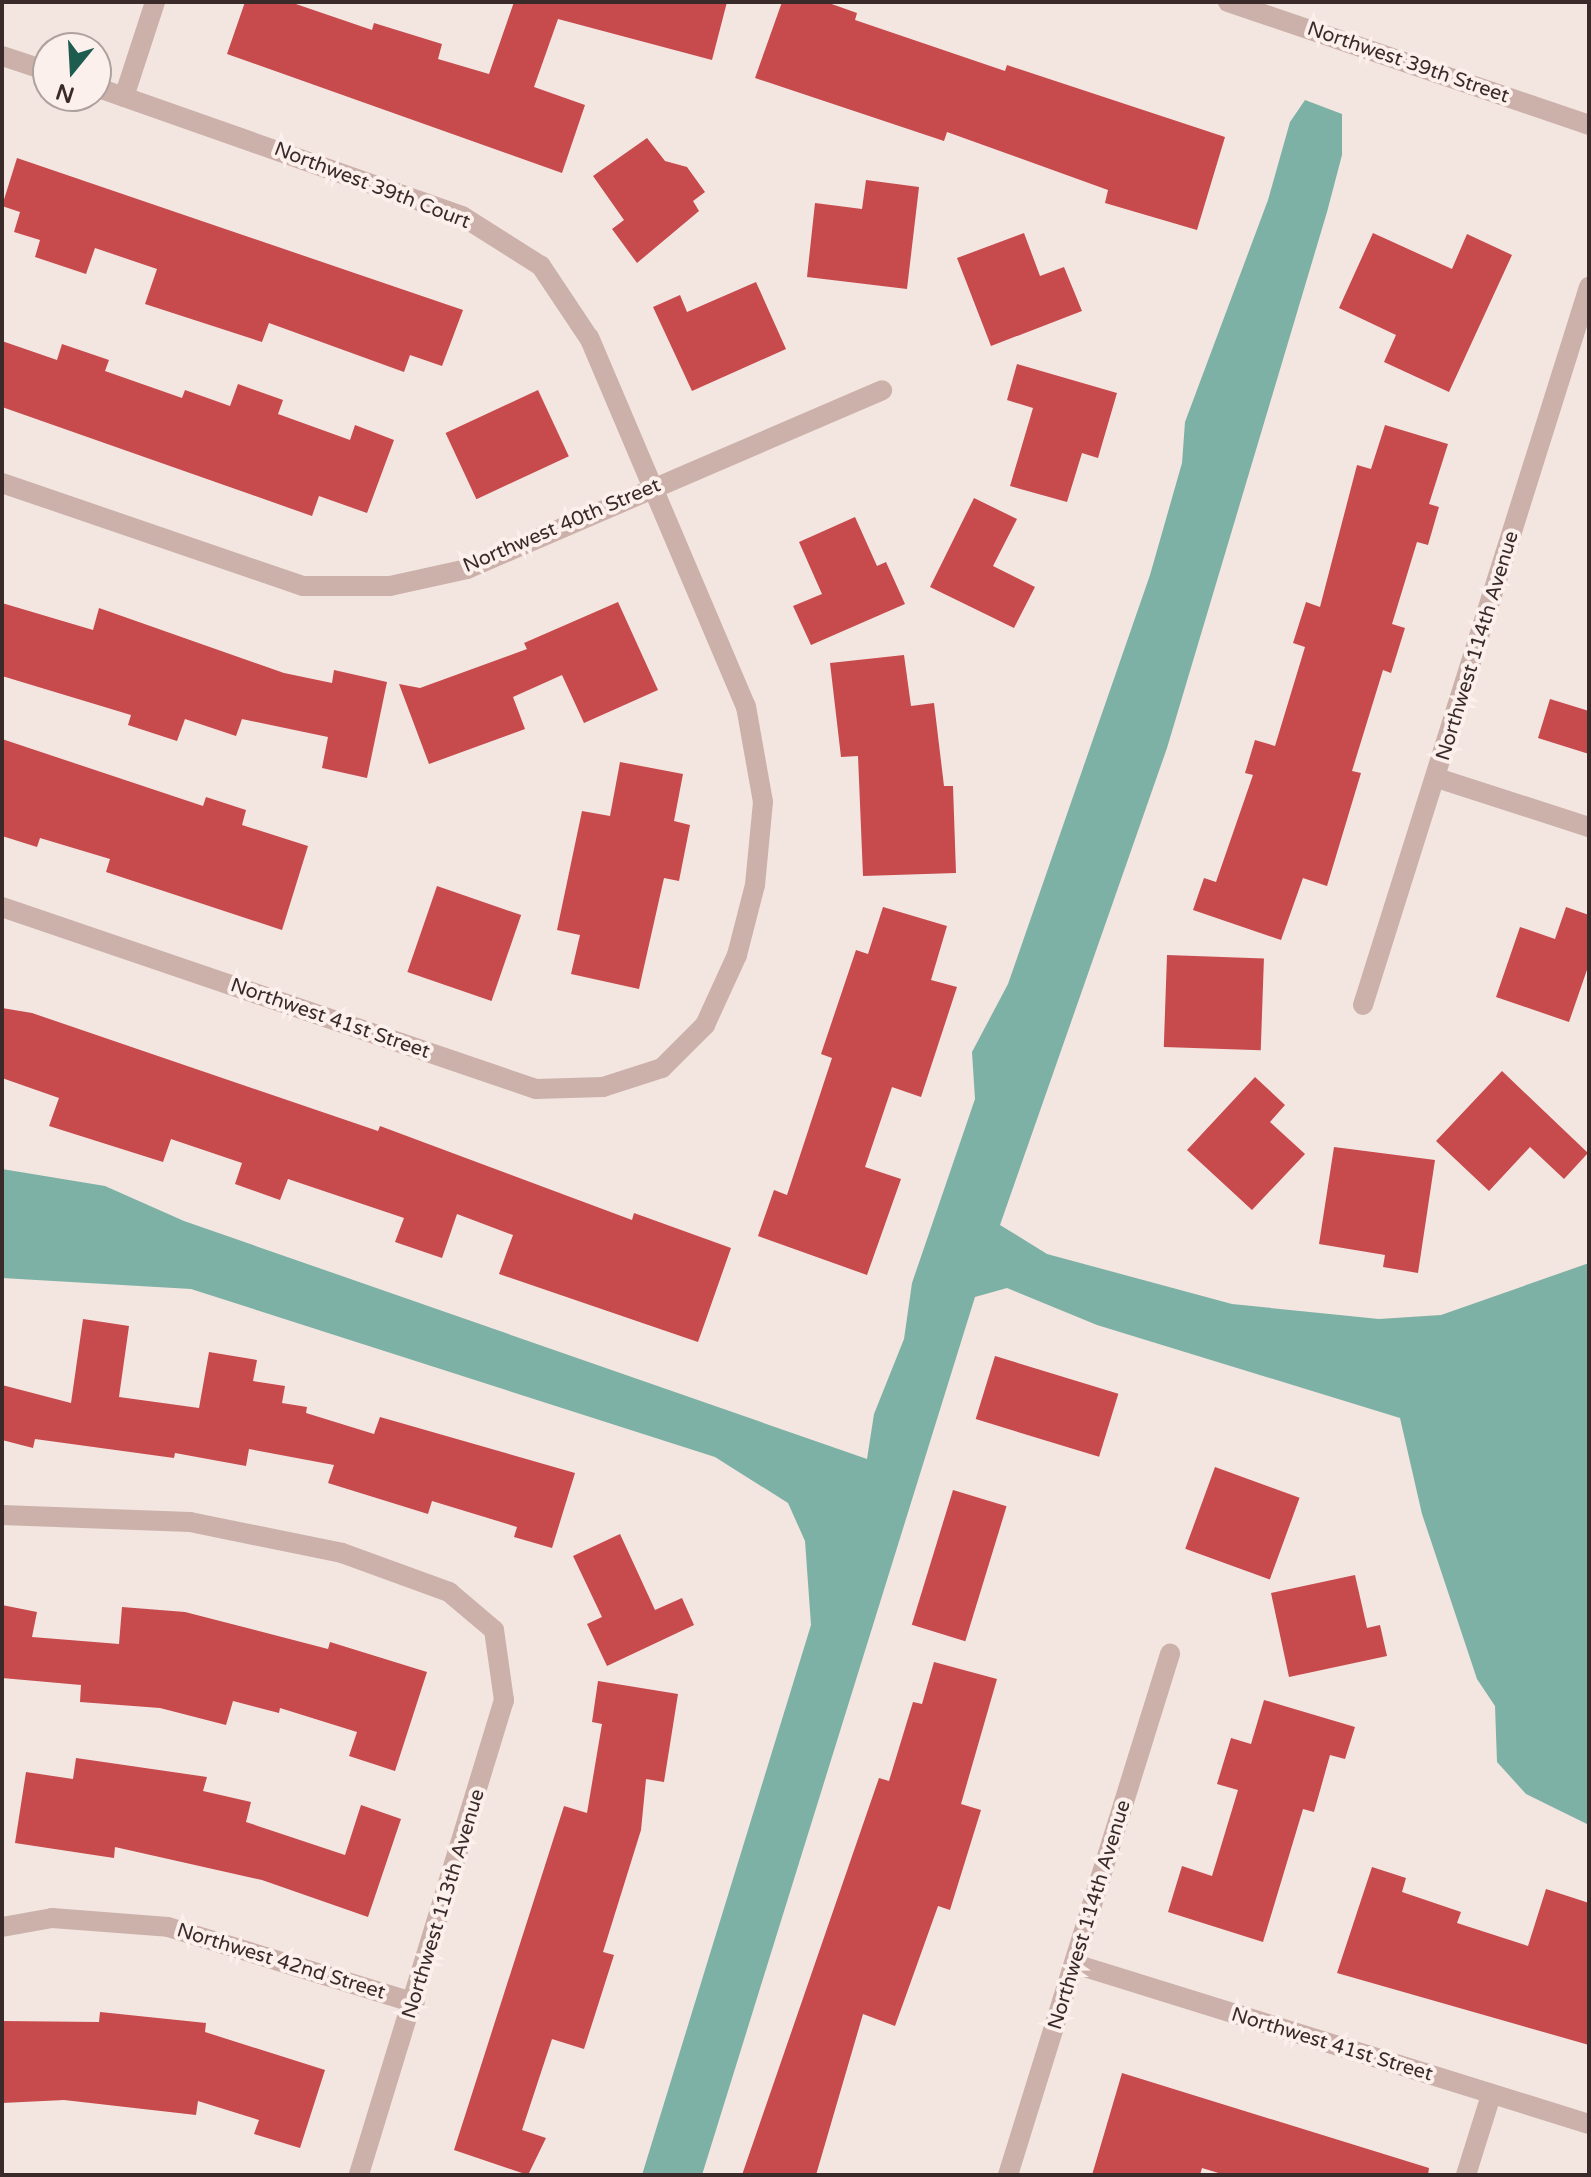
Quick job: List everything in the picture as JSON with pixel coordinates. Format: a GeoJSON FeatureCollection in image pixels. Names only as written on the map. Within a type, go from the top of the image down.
{"type":"FeatureCollection","features":[{"type":"Feature","properties":{"kind":"street"},"geometry":{"type":"LineString","coordinates":[[124,97],[155,2]]}},
{"type":"Feature","properties":{"kind":"street","name":"Northwest 39th Street"},"geometry":{"type":"LineString","coordinates":[[1228,2],[1589,125]]}},
{"type":"Feature","properties":{"kind":"street"},"geometry":{"type":"LineString","coordinates":[[2,56],[32,66]]}},
{"type":"Feature","properties":{"kind":"street","name":"Northwest 39th Court"},"geometry":{"type":"LineString","coordinates":[[112,93],[462,216],[541,266],[589,338],[655,487]]}},
{"type":"Feature","properties":{"kind":"street","name":"Northwest 114th Avenue"},"geometry":{"type":"LineString","coordinates":[[1363,1005],[1437,778],[1589,287]]}},
{"type":"Feature","properties":{"kind":"street","name":"Northwest 40th Street"},"geometry":{"type":"LineString","coordinates":[[2,483],[303,586],[390,586],[467,569],[882,390]]}},
{"type":"Feature","properties":{"kind":"street","name":"Northwest 41st Street"},"geometry":{"type":"LineString","coordinates":[[2,907],[536,1089],[603,1087],[662,1068],[705,1025],[737,955],[755,885],[763,802],[746,707],[655,487]]}},
{"type":"Feature","properties":{"kind":"street"},"geometry":{"type":"LineString","coordinates":[[1437,778],[1589,827]]}},
{"type":"Feature","properties":{"kind":"street","name":"Northwest 113th Avenue"},"geometry":{"type":"LineString","coordinates":[[2,1515],[190,1522],[342,1553],[449,1592],[494,1630],[504,1700],[415,2003],[359,2175]]}},
{"type":"Feature","properties":{"kind":"street","name":"Northwest 114th Avenue"},"geometry":{"type":"LineString","coordinates":[[1008,2175],[1170,1654]]}},
{"type":"Feature","properties":{"kind":"street","name":"Northwest 42nd Street"},"geometry":{"type":"LineString","coordinates":[[2,1927],[52,1918],[168,1927],[415,2003]]}},
{"type":"Feature","properties":{"kind":"street","name":"Northwest 41st Street"},"geometry":{"type":"LineString","coordinates":[[1075,1964],[1589,2124]]}},
{"type":"Feature","properties":{"kind":"street"},"geometry":{"type":"LineString","coordinates":[[1466,2175],[1491,2095]]}},
{"type":"Feature","properties":{"kind":"water"},"geometry":{"type":"Polygon","coordinates":[[[1305,100],[1342,114],[1342,155],[1327,212],[1167,748],[1000,1225],[1047,1254],[1232,1304],[1379,1319],[1441,1315],[1589,1263],[1589,1825],[1526,1794],[1497,1762],[1495,1706],[1477,1679],[1422,1514],[1400,1418],[1097,1325],[1007,1288],[975,1297],[702,2175],[642,2175],[811,1625],[805,1541],[788,1503],[715,1457],[191,1289],[2,1278],[2,1169],[105,1186],[184,1221],[867,1459],[874,1414],[904,1339],[912,1283],[975,1099],[972,1052],[1008,984],[1150,575],[1182,463],[1185,422],[1268,200],[1290,122],[1305,100]]]}},
{"type":"Feature","properties":{"kind":"building"},"geometry":{"type":"Polygon","coordinates":[[[245,2],[290,2],[372,30],[374,23],[442,44],[438,59],[489,74],[514,2],[727,2],[712,60],[558,19],[534,87],[585,105],[562,173],[227,54],[245,2]]]}},
{"type":"Feature","properties":{"kind":"building"},"geometry":{"type":"Polygon","coordinates":[[[782,2],[826,2],[857,13],[855,20],[1005,71],[1007,65],[1225,137],[1197,230],[1105,203],[1108,190],[947,132],[944,141],[755,78],[782,2]]]}},
{"type":"Feature","properties":{"kind":"building"},"geometry":{"type":"Polygon","coordinates":[[[647,138],[665,161],[687,167],[705,192],[693,201],[699,211],[637,263],[612,229],[624,220],[593,176],[647,138]]]}},
{"type":"Feature","properties":{"kind":"building"},"geometry":{"type":"Polygon","coordinates":[[[17,158],[463,310],[442,366],[410,355],[404,372],[269,323],[262,342],[145,304],[157,269],[95,248],[86,274],[35,257],[40,240],[14,232],[20,212],[2,206],[17,158]]]}},
{"type":"Feature","properties":{"kind":"building"},"geometry":{"type":"Polygon","coordinates":[[[866,180],[919,187],[907,289],[807,277],[815,203],[862,209],[866,180]]]}},
{"type":"Feature","properties":{"kind":"building"},"geometry":{"type":"Polygon","coordinates":[[[1024,233],[1040,276],[1064,267],[1082,311],[991,346],[957,258],[1024,233]]]}},
{"type":"Feature","properties":{"kind":"building"},"geometry":{"type":"Polygon","coordinates":[[[1373,233],[1452,269],[1467,234],[1512,255],[1449,392],[1384,362],[1396,335],[1339,308],[1373,233]]]}},
{"type":"Feature","properties":{"kind":"building"},"geometry":{"type":"Polygon","coordinates":[[[756,282],[786,349],[692,391],[653,307],[680,295],[687,312],[756,282]]]}},
{"type":"Feature","properties":{"kind":"building"},"geometry":{"type":"Polygon","coordinates":[[[2,341],[57,360],[62,344],[109,360],[105,371],[182,398],[185,390],[230,406],[238,384],[283,400],[278,414],[350,440],[355,425],[394,440],[367,513],[319,496],[312,516],[2,407],[2,341]]]}},
{"type":"Feature","properties":{"kind":"building"},"geometry":{"type":"Polygon","coordinates":[[[1017,364],[1117,393],[1098,458],[1082,453],[1067,502],[1010,486],[1033,408],[1007,400],[1017,364]]]}},
{"type":"Feature","properties":{"kind":"building"},"geometry":{"type":"Polygon","coordinates":[[[538,390],[569,456],[476,499],[446,433],[538,390]]]}},
{"type":"Feature","properties":{"kind":"building"},"geometry":{"type":"Polygon","coordinates":[[[1385,425],[1448,444],[1429,504],[1439,507],[1428,545],[1417,542],[1392,624],[1405,628],[1391,673],[1383,670],[1352,771],[1361,773],[1327,886],[1303,878],[1281,940],[1193,910],[1204,878],[1216,882],[1253,775],[1245,773],[1255,740],[1275,746],[1305,647],[1293,643],[1306,602],[1320,607],[1357,465],[1371,469],[1385,425]]]}},
{"type":"Feature","properties":{"kind":"building"},"geometry":{"type":"Polygon","coordinates":[[[974,498],[1017,519],[993,566],[1035,587],[1014,628],[930,587],[974,498]]]}},
{"type":"Feature","properties":{"kind":"building"},"geometry":{"type":"Polygon","coordinates":[[[855,517],[877,566],[886,562],[905,604],[811,645],[793,606],[822,594],[799,542],[855,517]]]}},
{"type":"Feature","properties":{"kind":"building"},"geometry":{"type":"Polygon","coordinates":[[[618,602],[658,690],[584,723],[562,675],[513,697],[525,729],[429,764],[399,684],[420,688],[527,649],[524,643],[618,602]]]}},
{"type":"Feature","properties":{"kind":"building"},"geometry":{"type":"Polygon","coordinates":[[[2,603],[93,630],[99,608],[284,673],[332,683],[334,670],[387,682],[367,778],[322,768],[328,737],[242,719],[236,736],[185,719],[177,741],[128,725],[131,715],[2,676],[2,603]]]}},
{"type":"Feature","properties":{"kind":"building"},"geometry":{"type":"Polygon","coordinates":[[[904,655],[911,706],[934,703],[944,786],[953,786],[956,873],[863,876],[858,756],[841,757],[830,663],[904,655]]]}},
{"type":"Feature","properties":{"kind":"building"},"geometry":{"type":"Polygon","coordinates":[[[1550,699],[1589,711],[1589,754],[1538,738],[1550,699]]]}},
{"type":"Feature","properties":{"kind":"building"},"geometry":{"type":"Polygon","coordinates":[[[2,739],[203,806],[206,797],[246,810],[242,825],[308,846],[282,930],[106,872],[110,859],[40,838],[37,847],[2,836],[2,739]]]}},
{"type":"Feature","properties":{"kind":"building"},"geometry":{"type":"Polygon","coordinates":[[[620,762],[683,774],[674,821],[690,825],[679,881],[664,878],[639,989],[571,974],[580,935],[557,930],[582,811],[610,816],[620,762]]]}},
{"type":"Feature","properties":{"kind":"building"},"geometry":{"type":"Polygon","coordinates":[[[437,886],[521,915],[492,1001],[407,972],[437,886]]]}},
{"type":"Feature","properties":{"kind":"building"},"geometry":{"type":"Polygon","coordinates":[[[883,907],[947,926],[931,980],[957,987],[921,1097],[892,1087],[865,1167],[901,1179],[867,1275],[758,1236],[774,1190],[787,1195],[832,1058],[821,1054],[856,950],[868,954],[883,907]]]}},
{"type":"Feature","properties":{"kind":"building"},"geometry":{"type":"Polygon","coordinates":[[[1566,907],[1589,915],[1589,964],[1569,1022],[1496,997],[1520,927],[1555,939],[1566,907]]]}},
{"type":"Feature","properties":{"kind":"building"},"geometry":{"type":"Polygon","coordinates":[[[1167,955],[1264,958],[1261,1050],[1164,1047],[1167,955]]]}},
{"type":"Feature","properties":{"kind":"building"},"geometry":{"type":"Polygon","coordinates":[[[2,1008],[32,1013],[378,1131],[380,1126],[632,1220],[634,1213],[731,1248],[698,1342],[499,1274],[513,1235],[457,1214],[442,1258],[395,1242],[404,1218],[288,1179],[280,1200],[235,1184],[242,1163],[171,1139],[163,1162],[49,1126],[59,1098],[2,1078],[2,1008]]]}},
{"type":"Feature","properties":{"kind":"building"},"geometry":{"type":"Polygon","coordinates":[[[1502,1071],[1588,1153],[1564,1179],[1530,1147],[1489,1191],[1436,1141],[1502,1071]]]}},
{"type":"Feature","properties":{"kind":"building"},"geometry":{"type":"Polygon","coordinates":[[[1255,1077],[1285,1105],[1270,1122],[1305,1154],[1252,1210],[1187,1150],[1255,1077]]]}},
{"type":"Feature","properties":{"kind":"building"},"geometry":{"type":"Polygon","coordinates":[[[1334,1147],[1435,1160],[1418,1273],[1383,1267],[1385,1255],[1319,1244],[1334,1147]]]}},
{"type":"Feature","properties":{"kind":"building"},"geometry":{"type":"Polygon","coordinates":[[[83,1319],[129,1326],[119,1397],[199,1408],[209,1352],[257,1360],[253,1381],[285,1386],[282,1403],[307,1407],[306,1413],[374,1434],[380,1417],[575,1473],[552,1548],[514,1537],[517,1527],[432,1501],[428,1514],[328,1483],[334,1465],[249,1449],[246,1466],[175,1453],[174,1458],[35,1439],[33,1448],[2,1440],[2,1385],[71,1403],[83,1319]]]}},
{"type":"Feature","properties":{"kind":"building"},"geometry":{"type":"Polygon","coordinates":[[[995,1356],[1118,1394],[1099,1457],[976,1419],[995,1356]]]}},
{"type":"Feature","properties":{"kind":"building"},"geometry":{"type":"Polygon","coordinates":[[[1215,1467],[1300,1498],[1270,1580],[1185,1549],[1215,1467]]]}},
{"type":"Feature","properties":{"kind":"building"},"geometry":{"type":"Polygon","coordinates":[[[953,1490],[1007,1506],[965,1641],[912,1625],[953,1490]]]}},
{"type":"Feature","properties":{"kind":"building"},"geometry":{"type":"Polygon","coordinates":[[[620,1534],[655,1610],[682,1598],[694,1625],[607,1666],[587,1624],[602,1617],[573,1556],[620,1534]]]}},
{"type":"Feature","properties":{"kind":"building"},"geometry":{"type":"Polygon","coordinates":[[[1355,1575],[1367,1628],[1380,1625],[1387,1656],[1289,1677],[1271,1593],[1355,1575]]]}},
{"type":"Feature","properties":{"kind":"building"},"geometry":{"type":"Polygon","coordinates":[[[2,1605],[37,1612],[32,1637],[119,1644],[122,1607],[185,1612],[328,1649],[330,1642],[427,1672],[395,1771],[349,1756],[357,1732],[280,1708],[279,1713],[233,1701],[226,1725],[160,1708],[80,1702],[81,1685],[2,1678],[2,1605]]]}},
{"type":"Feature","properties":{"kind":"building"},"geometry":{"type":"Polygon","coordinates":[[[934,1662],[997,1679],[961,1804],[981,1810],[950,1910],[938,1906],[895,2026],[863,2014],[816,2175],[742,2175],[879,1778],[889,1781],[913,1702],[922,1704],[934,1662]]]}},
{"type":"Feature","properties":{"kind":"building"},"geometry":{"type":"Polygon","coordinates":[[[598,1681],[678,1694],[664,1782],[646,1779],[641,1830],[603,1952],[614,1955],[584,2049],[552,2039],[522,2130],[546,2138],[528,2175],[454,2150],[564,1806],[587,1813],[602,1724],[592,1722],[598,1681]]]}},
{"type":"Feature","properties":{"kind":"building"},"geometry":{"type":"Polygon","coordinates":[[[1264,1700],[1355,1727],[1345,1759],[1330,1755],[1314,1812],[1303,1809],[1263,1942],[1168,1912],[1182,1866],[1212,1876],[1238,1790],[1217,1784],[1231,1738],[1251,1744],[1264,1700]]]}},
{"type":"Feature","properties":{"kind":"building"},"geometry":{"type":"Polygon","coordinates":[[[76,1758],[207,1777],[203,1791],[251,1802],[246,1822],[345,1855],[361,1805],[401,1819],[368,1917],[262,1880],[115,1847],[114,1858],[15,1843],[26,1772],[73,1779],[76,1758]]]}},
{"type":"Feature","properties":{"kind":"building"},"geometry":{"type":"Polygon","coordinates":[[[1372,1867],[1406,1878],[1402,1892],[1461,1912],[1457,1923],[1528,1946],[1546,1889],[1589,1903],[1589,2045],[1337,1973],[1372,1867]]]}},
{"type":"Feature","properties":{"kind":"building"},"geometry":{"type":"Polygon","coordinates":[[[100,2012],[206,2023],[205,2032],[325,2070],[300,2148],[254,2134],[259,2120],[198,2101],[196,2115],[64,2100],[2,2103],[2,2021],[99,2022],[100,2012]]]}},
{"type":"Feature","properties":{"kind":"building"},"geometry":{"type":"Polygon","coordinates":[[[1122,2073],[1429,2168],[1428,2175],[1225,2175],[1202,2168],[1200,2175],[1092,2175],[1122,2073]]]}}]}
